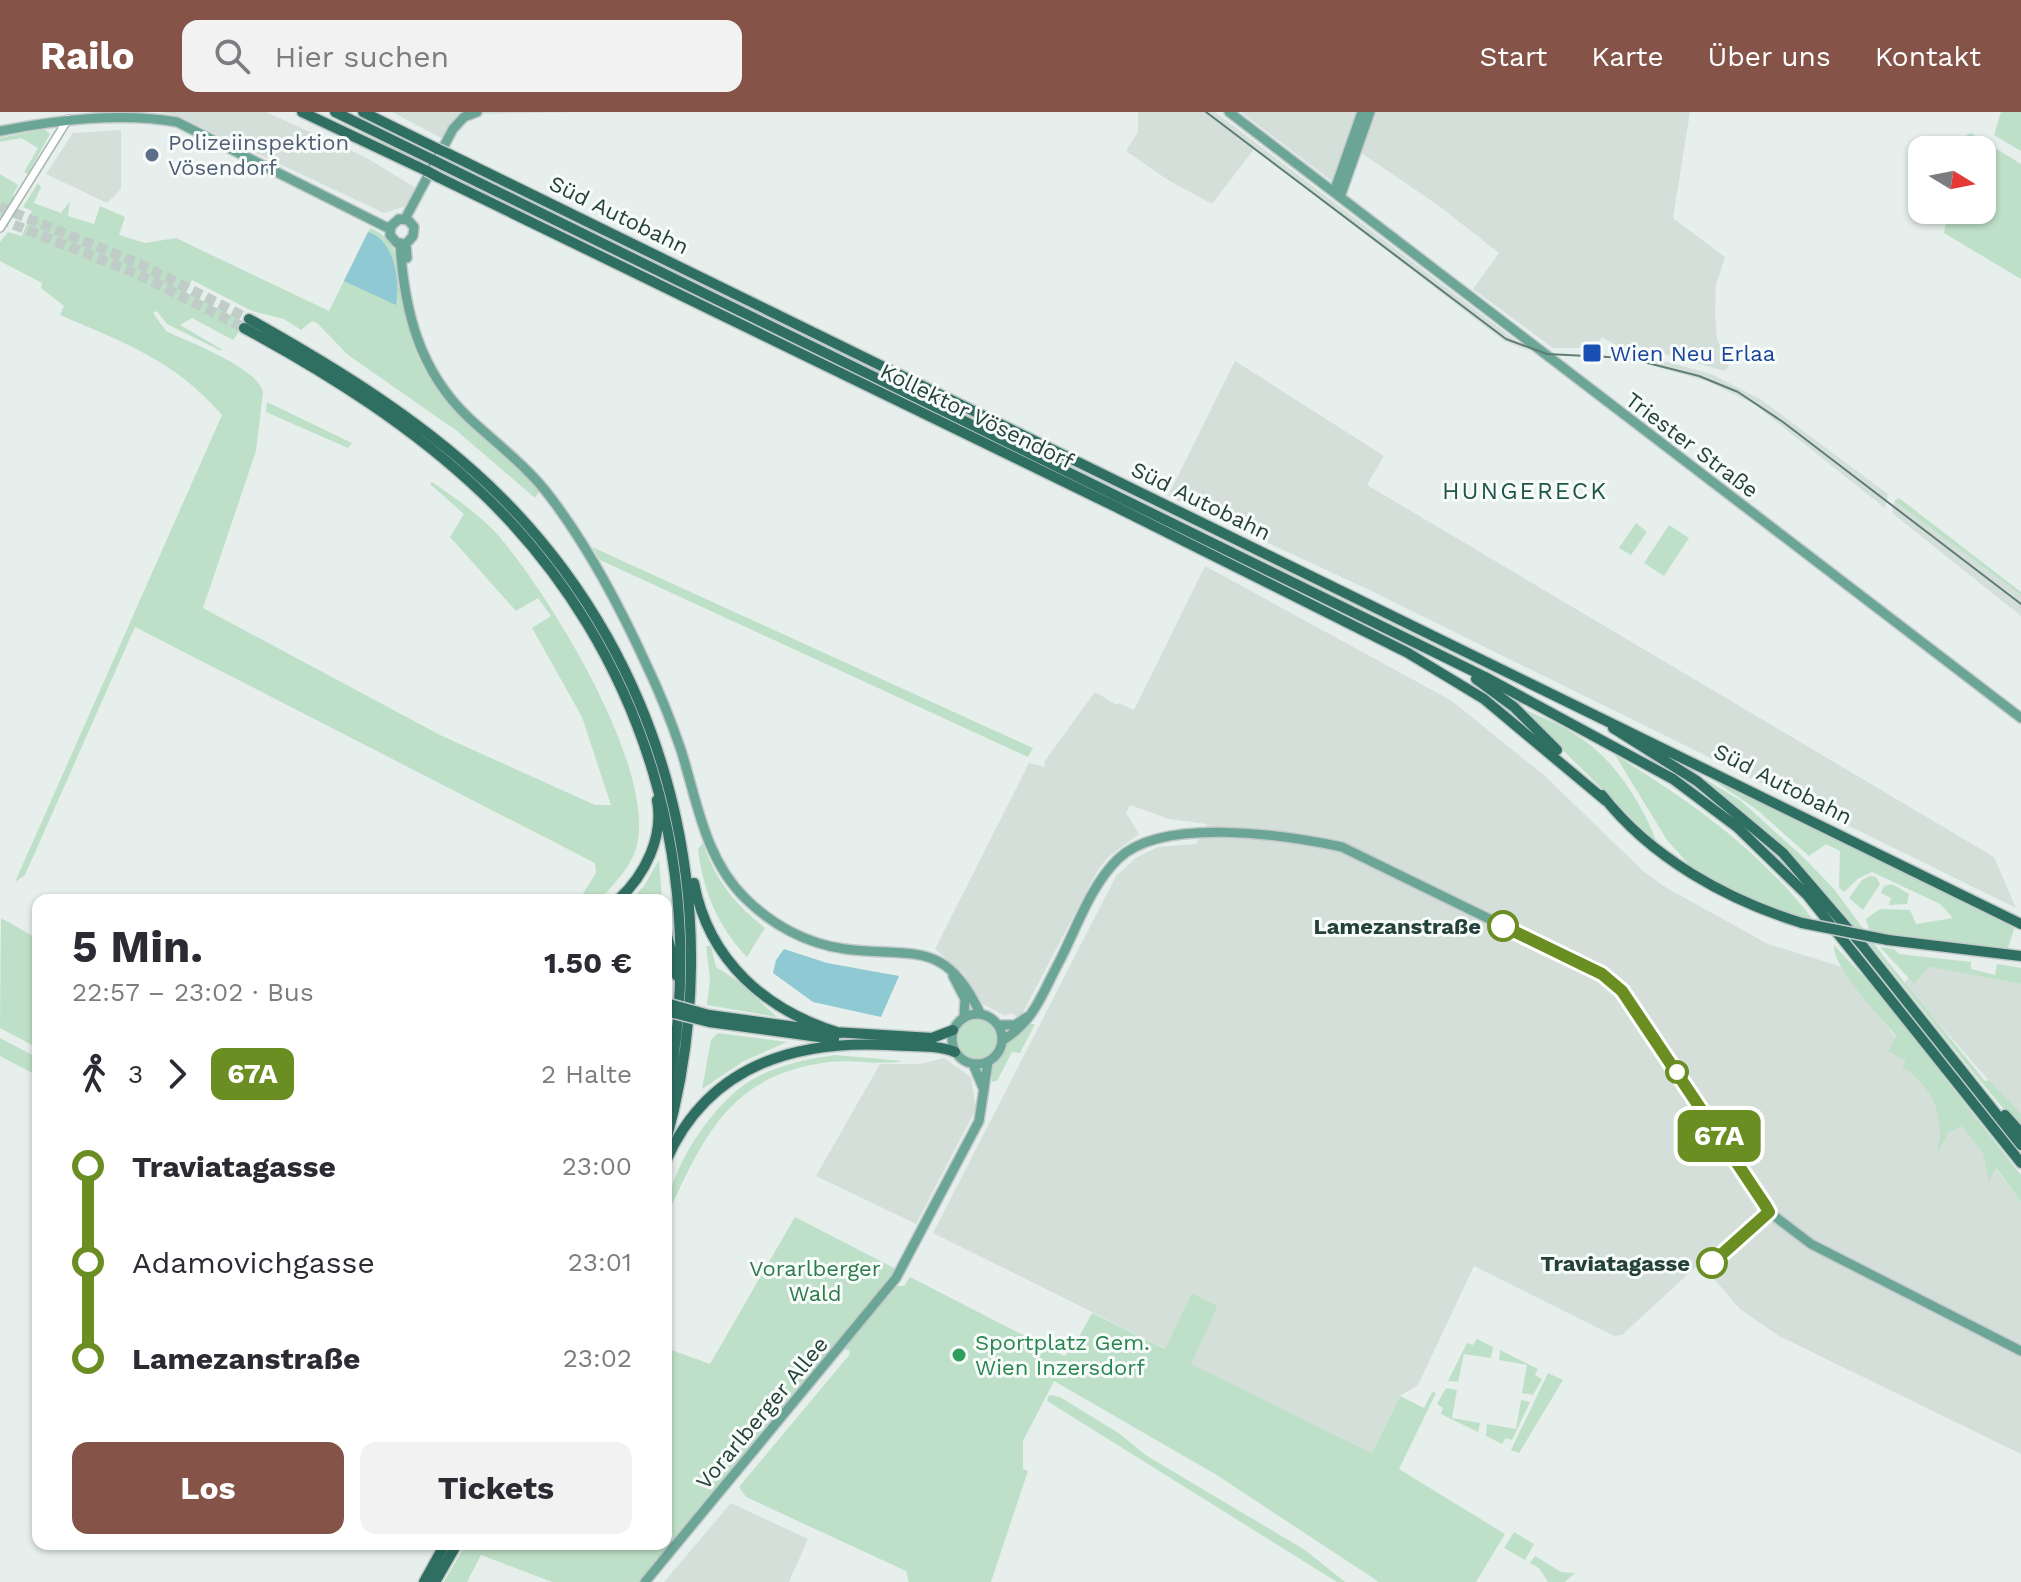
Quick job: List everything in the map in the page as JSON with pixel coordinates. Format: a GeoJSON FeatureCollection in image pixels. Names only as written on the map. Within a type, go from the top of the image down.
{"type":"FeatureCollection","features":[{"type":"Feature","properties":{"kind":"highway","name":"Kollektor Vösendorf"},"geometry":{"type":"LineString","coordinates":[[302,112],[1043,471],[1408,653],[1484,699],[1606,801]]}},
{"type":"Feature","properties":{"kind":"highway","name":"Süd Autobahn"},"geometry":{"type":"LineString","coordinates":[[335,112],[1438,653]]}},
{"type":"Feature","properties":{"kind":"highway","name":"Süd Autobahn"},"geometry":{"type":"LineString","coordinates":[[363,112],[1605,722],[1692,760],[2021,924]]}},
{"type":"Feature","properties":{"kind":"highway"},"geometry":{"type":"LineString","coordinates":[[672,1060],[681,1000],[677,876],[652,766],[622,686],[589,625],[518,530],[473,484],[407,431],[247,323],[355,382],[441,444],[500,496],[549,550],[596,617],[639,700],[661,757],[704,921],[733,968],[771,1003],[794,1016],[840,1033]]}},
{"type":"Feature","properties":{"kind":"highway"},"geometry":{"type":"LineString","coordinates":[[1438,653],[1514,707],[1654,846],[1693,874],[1746,903],[1802,923],[1888,940],[2021,956]]}},
{"type":"Feature","properties":{"kind":"highway"},"geometry":{"type":"LineString","coordinates":[[1438,653],[1651,765],[1737,827],[1785,871],[1829,921],[2021,1163]]}},
{"type":"Feature","properties":{"kind":"highway"},"geometry":{"type":"LineString","coordinates":[[1605,722],[1697,781],[1783,853],[1820,893],[2021,1145]]}},
{"type":"Feature","properties":{"kind":"highway"},"geometry":{"type":"LineString","coordinates":[[623,894],[645,865],[657,832],[658,806],[652,766]]}},
{"type":"Feature","properties":{"kind":"highway"},"geometry":{"type":"LineString","coordinates":[[672,1116],[684,1066],[692,984],[691,910],[684,844]]}},
{"type":"Feature","properties":{"kind":"highway"},"geometry":{"type":"LineString","coordinates":[[672,959],[681,1000]]}},
{"type":"Feature","properties":{"kind":"highway"},"geometry":{"type":"LineString","coordinates":[[672,1005],[709,1018],[840,1033],[932,1038],[953,1030]]}},
{"type":"Feature","properties":{"kind":"highway"},"geometry":{"type":"LineString","coordinates":[[672,1012],[868,1044],[955,1052]]}},
{"type":"Feature","properties":{"kind":"highway"},"geometry":{"type":"LineString","coordinates":[[672,1152],[699,1109],[737,1076],[770,1059],[805,1048],[868,1044]]}},
{"type":"Feature","properties":{"kind":"highway"},"geometry":{"type":"LineString","coordinates":[[1952,1058],[2021,1133]]}},
{"type":"Feature","properties":{"kind":"highway"},"geometry":{"type":"LineString","coordinates":[[424,1582],[442,1550]]}},
{"type":"Feature","properties":{"kind":"highway"},"geometry":{"type":"LineString","coordinates":[[435,1582],[454,1550]]}},
{"type":"Feature","properties":{"kind":"main road"},"geometry":{"type":"LineString","coordinates":[[0,131],[68,116],[177,122],[392,226],[408,221],[453,129],[464,117],[477,112]]}},
{"type":"Feature","properties":{"kind":"main road","name":"Triester Straße"},"geometry":{"type":"LineString","coordinates":[[1229,112],[1244,118],[1337,195],[2021,718]]}},
{"type":"Feature","properties":{"kind":"main road"},"geometry":{"type":"LineString","coordinates":[[1337,195],[1362,112]]}},
{"type":"Feature","properties":{"kind":"main road"},"geometry":{"type":"LineString","coordinates":[[1337,195],[1370,112]]}},
{"type":"Feature","properties":{"kind":"main road"},"geometry":{"type":"LineString","coordinates":[[403,244],[414,235],[408,221]]}},
{"type":"Feature","properties":{"kind":"main road"},"geometry":{"type":"LineString","coordinates":[[392,226],[391,237],[403,244]]}},
{"type":"Feature","properties":{"kind":"main road"},"geometry":{"type":"LineString","coordinates":[[403,244],[406,290],[415,337],[434,377],[449,397],[510,453],[551,497],[616,605],[662,700],[712,849],[733,884],[768,918],[809,940],[842,948],[907,952],[932,958],[966,985],[980,1013],[998,1025],[1019,1023],[1033,1013]]}},
{"type":"Feature","properties":{"kind":"main road"},"geometry":{"type":"LineString","coordinates":[[973,1064],[988,1062],[995,1056],[1002,1041],[1027,1024],[1099,882],[1118,859],[1150,839],[1178,833],[1235,834],[1300,838],[1342,847],[1602,974],[1630,1001],[1769,1212],[1811,1244],[2021,1351]]}},
{"type":"Feature","properties":{"kind":"main road"},"geometry":{"type":"LineString","coordinates":[[950,970],[965,999],[964,1017]]}},
{"type":"Feature","properties":{"kind":"main road"},"geometry":{"type":"LineString","coordinates":[[980,1013],[964,1017],[953,1030],[955,1052],[973,1064],[984,1092]]}},
{"type":"Feature","properties":{"kind":"main road"},"geometry":{"type":"LineString","coordinates":[[998,1025],[1002,1041]]}},
{"type":"Feature","properties":{"kind":"main road","name":"Vorarlberger Allee"},"geometry":{"type":"LineString","coordinates":[[672,1549],[896,1278],[976,1130],[988,1062]]}},
{"type":"Feature","properties":{"kind":"main road","name":"Vorarlberger Allee"},"geometry":{"type":"LineString","coordinates":[[645,1582],[671,1550]]}},
{"type":"Feature","properties":{"kind":"street"},"geometry":{"type":"LineString","coordinates":[[0,228],[68,116]]}},
{"type":"Feature","properties":{"kind":"shaded area"},"geometry":{"type":"Polygon","coordinates":[[[161,112],[266,112],[365,157],[416,188],[406,206],[384,213],[177,116],[161,112]]]}},
{"type":"Feature","properties":{"kind":"shaded area"},"geometry":{"type":"Polygon","coordinates":[[[392,112],[576,112],[483,114],[467,119],[449,142],[392,112]]]}},
{"type":"Feature","properties":{"kind":"shaded area"},"geometry":{"type":"Polygon","coordinates":[[[1138,112],[1215,112],[1531,352],[1504,341],[1254,149],[1212,204],[1168,180],[1126,151],[1138,132],[1138,112]]]}},
{"type":"Feature","properties":{"kind":"shaded area"},"geometry":{"type":"Polygon","coordinates":[[[1241,112],[1690,112],[1673,218],[1725,257],[1716,285],[1715,313],[1717,338],[1729,366],[1724,371],[1637,346],[1623,349],[1602,337],[1594,348],[1553,348],[1473,289],[1499,253],[1439,206],[1357,150],[1342,189],[1241,112]]]}},
{"type":"Feature","properties":{"kind":"shaded area"},"geometry":{"type":"Polygon","coordinates":[[[121,130],[121,189],[107,203],[46,174],[73,133],[121,130]]]}},
{"type":"Feature","properties":{"kind":"shaded area"},"geometry":{"type":"Polygon","coordinates":[[[1638,354],[1711,374],[1760,399],[1888,494],[1885,508],[1754,404],[1709,382],[1654,366],[1638,354]]]}},
{"type":"Feature","properties":{"kind":"shaded area"},"geometry":{"type":"Polygon","coordinates":[[[1235,361],[1384,456],[1367,485],[1994,857],[2016,908],[1365,588],[1168,496],[1235,361]]]}},
{"type":"Feature","properties":{"kind":"shaded area"},"geometry":{"type":"Polygon","coordinates":[[[1894,501],[2021,595],[2021,616],[1892,513],[1894,501]]]}},
{"type":"Feature","properties":{"kind":"shaded area"},"geometry":{"type":"Polygon","coordinates":[[[1205,566],[1452,701],[1546,777],[1643,871],[1665,887],[1768,944],[1842,967],[2021,1202],[2021,1454],[1779,1336],[1740,1309],[1700,1263],[1622,1335],[1614,1336],[1474,1266],[1418,1385],[1400,1396],[1372,1453],[1190,1364],[1218,1306],[1192,1293],[1166,1349],[933,1233],[1116,876],[1136,858],[1158,847],[1196,844],[1207,824],[1169,819],[1130,805],[1126,813],[1139,834],[1107,858],[1096,873],[1020,1018],[1010,1013],[1005,1016],[983,1004],[964,974],[935,949],[1029,763],[1045,767],[1044,762],[1095,692],[1117,705],[1119,703],[1134,710],[1205,566]]]}},
{"type":"Feature","properties":{"kind":"shaded area"},"geometry":{"type":"Polygon","coordinates":[[[1929,967],[2021,984],[2021,1117],[1904,984],[1915,968],[1929,967]]]}},
{"type":"Feature","properties":{"kind":"shaded area"},"geometry":{"type":"Polygon","coordinates":[[[944,1058],[971,1077],[976,1109],[916,1224],[816,1176],[880,1064],[920,1064],[944,1058]]]}},
{"type":"Feature","properties":{"kind":"shaded area"},"geometry":{"type":"Polygon","coordinates":[[[731,1503],[808,1539],[789,1582],[664,1582],[731,1503]]]}},
{"type":"Feature","properties":{"kind":"green space"},"geometry":{"type":"Polygon","coordinates":[[[2001,112],[2021,112],[2021,151],[1994,135],[2001,112]]]}},
{"type":"Feature","properties":{"kind":"green space"},"geometry":{"type":"Polygon","coordinates":[[[45,129],[50,134],[28,174],[24,172],[38,148],[21,138],[0,142],[0,138],[45,129]]]}},
{"type":"Feature","properties":{"kind":"green space"},"geometry":{"type":"Polygon","coordinates":[[[1996,148],[2021,164],[2021,279],[1944,233],[1946,224],[1996,224],[1996,148]]]}},
{"type":"Feature","properties":{"kind":"green space"},"geometry":{"type":"Polygon","coordinates":[[[0,174],[18,185],[13,195],[15,199],[0,222],[0,174]]]}},
{"type":"Feature","properties":{"kind":"green space"},"geometry":{"type":"Polygon","coordinates":[[[38,183],[41,187],[34,203],[61,213],[70,201],[68,216],[94,224],[100,206],[125,217],[119,235],[145,243],[176,238],[329,311],[370,228],[384,236],[400,265],[412,339],[427,374],[455,410],[540,490],[535,498],[457,431],[348,355],[317,323],[312,321],[301,330],[284,319],[252,311],[192,280],[186,292],[246,323],[233,340],[192,318],[180,325],[223,350],[167,324],[157,311],[153,313],[166,331],[236,365],[258,383],[263,392],[256,451],[203,608],[440,735],[595,805],[611,805],[582,717],[532,628],[551,616],[538,598],[516,611],[450,537],[464,514],[430,484],[432,482],[458,500],[498,535],[520,563],[570,639],[615,728],[630,771],[638,811],[637,845],[627,867],[605,894],[583,894],[596,873],[595,863],[135,627],[25,875],[15,882],[222,415],[186,380],[167,367],[127,344],[60,315],[64,306],[41,288],[42,283],[0,261],[0,242],[8,232],[22,236],[32,211],[23,207],[38,183]]]}},
{"type":"Feature","properties":{"kind":"green space"},"geometry":{"type":"Polygon","coordinates":[[[267,402],[352,443],[348,448],[266,412],[267,402]]]}},
{"type":"Feature","properties":{"kind":"green space"},"geometry":{"type":"Polygon","coordinates":[[[1899,498],[2021,592],[2021,595],[1894,501],[1899,498]]]}},
{"type":"Feature","properties":{"kind":"green space"},"geometry":{"type":"Polygon","coordinates":[[[1636,523],[1647,532],[1631,555],[1619,548],[1636,523]]]}},
{"type":"Feature","properties":{"kind":"green space"},"geometry":{"type":"Polygon","coordinates":[[[1669,525],[1689,538],[1664,576],[1644,563],[1669,525]]]}},
{"type":"Feature","properties":{"kind":"green space"},"geometry":{"type":"Polygon","coordinates":[[[592,547],[1033,748],[1028,757],[600,560],[592,547]]]}},
{"type":"Feature","properties":{"kind":"green space"},"geometry":{"type":"Polygon","coordinates":[[[1518,706],[1570,731],[1597,751],[1628,787],[1657,843],[1518,706]]]}},
{"type":"Feature","properties":{"kind":"green space"},"geometry":{"type":"Polygon","coordinates":[[[1615,755],[1670,790],[1722,829],[1771,872],[1814,921],[1746,899],[1693,869],[1667,840],[1615,755]]]}},
{"type":"Feature","properties":{"kind":"green space"},"geometry":{"type":"Polygon","coordinates":[[[1712,775],[2015,926],[2008,948],[1870,933],[1866,919],[1880,909],[1910,910],[1916,924],[1953,918],[1940,904],[1872,872],[1859,878],[1844,892],[1839,888],[1840,851],[1826,844],[1809,856],[1756,809],[1710,778],[1712,775]]]}},
{"type":"Feature","properties":{"kind":"green space"},"geometry":{"type":"Polygon","coordinates":[[[1700,776],[1741,801],[1834,889],[1884,957],[1985,1081],[1989,1080],[2021,1114],[2021,1129],[1870,944],[1791,856],[1700,776]]]}},
{"type":"Feature","properties":{"kind":"green space"},"geometry":{"type":"Polygon","coordinates":[[[703,843],[727,890],[765,928],[747,957],[720,921],[708,894],[698,849],[703,843]]]}},
{"type":"Feature","properties":{"kind":"green space"},"geometry":{"type":"Polygon","coordinates":[[[659,860],[662,894],[636,894],[659,860]]]}},
{"type":"Feature","properties":{"kind":"green space"},"geometry":{"type":"Polygon","coordinates":[[[1876,877],[1880,884],[1863,910],[1849,898],[1862,880],[1876,877]]]}},
{"type":"Feature","properties":{"kind":"green space"},"geometry":{"type":"Polygon","coordinates":[[[1892,884],[1909,894],[1907,904],[1889,905],[1891,898],[1881,893],[1877,902],[1884,886],[1892,884]]]}},
{"type":"Feature","properties":{"kind":"green space"},"geometry":{"type":"Polygon","coordinates":[[[1,918],[32,936],[32,1045],[0,1028],[1,918]]]}},
{"type":"Feature","properties":{"kind":"green space"},"geometry":{"type":"Polygon","coordinates":[[[1834,945],[1874,988],[2021,1175],[2021,1202],[1996,1168],[1989,1181],[1983,1153],[1962,1126],[1949,1132],[1935,1157],[1939,1144],[1939,1118],[1930,1095],[1902,1067],[1906,1061],[1888,1051],[1896,1036],[1849,979],[1841,967],[1834,945]]]}},
{"type":"Feature","properties":{"kind":"green space"},"geometry":{"type":"Polygon","coordinates":[[[706,946],[711,946],[716,967],[738,981],[777,1017],[707,1005],[710,979],[706,946]]]}},
{"type":"Feature","properties":{"kind":"green space"},"geometry":{"type":"Polygon","coordinates":[[[1880,947],[1894,949],[1899,954],[1971,962],[1971,969],[1995,975],[1997,964],[2021,968],[2021,984],[1929,967],[1914,984],[1880,947]]]}},
{"type":"Feature","properties":{"kind":"green space"},"geometry":{"type":"Polygon","coordinates":[[[977,1019],[991,1025],[997,1039],[991,1053],[977,1059],[963,1053],[957,1039],[963,1025],[977,1019]]]}},
{"type":"Feature","properties":{"kind":"green space"},"geometry":{"type":"Polygon","coordinates":[[[1030,1024],[1035,1024],[1020,1053],[1012,1052],[997,1081],[992,1082],[992,1065],[1000,1059],[1009,1040],[1030,1024]]]}},
{"type":"Feature","properties":{"kind":"green space"},"geometry":{"type":"Polygon","coordinates":[[[718,1033],[787,1042],[744,1061],[702,1089],[711,1040],[718,1033]]]}},
{"type":"Feature","properties":{"kind":"green space"},"geometry":{"type":"Polygon","coordinates":[[[0,1038],[32,1055],[32,1073],[0,1056],[0,1038]]]}},
{"type":"Feature","properties":{"kind":"green space"},"geometry":{"type":"Polygon","coordinates":[[[835,1055],[903,1061],[829,1062],[795,1069],[767,1080],[744,1095],[724,1114],[693,1161],[672,1205],[674,1179],[710,1118],[741,1087],[766,1072],[835,1055]]]}},
{"type":"Feature","properties":{"kind":"green space","name":"Vorarlberger Wald"},"geometry":{"type":"Polygon","coordinates":[[[795,1217],[896,1269],[865,1314],[672,1543],[672,1350],[710,1364],[795,1217]]]}},
{"type":"Feature","properties":{"kind":"green space"},"geometry":{"type":"Polygon","coordinates":[[[910,1277],[1064,1356],[1073,1348],[1092,1313],[1165,1349],[1192,1293],[1218,1306],[1191,1364],[1372,1453],[1400,1396],[1424,1408],[1432,1392],[1436,1393],[1399,1469],[1505,1534],[1476,1582],[1379,1582],[1215,1474],[1054,1381],[1023,1441],[1023,1469],[1028,1471],[991,1582],[909,1582],[906,1571],[746,1497],[739,1487],[850,1354],[849,1350],[843,1349],[896,1286],[904,1286],[910,1277]]]}},
{"type":"Feature","properties":{"kind":"green space"},"geometry":{"type":"Polygon","coordinates":[[[1477,1339],[1493,1347],[1491,1358],[1464,1354],[1458,1382],[1448,1381],[1467,1343],[1473,1345],[1477,1339]]]}},
{"type":"Feature","properties":{"kind":"green space"},"geometry":{"type":"Polygon","coordinates":[[[1500,1350],[1538,1369],[1535,1375],[1542,1379],[1533,1395],[1522,1393],[1527,1365],[1499,1360],[1500,1350]]]}},
{"type":"Feature","properties":{"kind":"green space"},"geometry":{"type":"Polygon","coordinates":[[[1548,1373],[1563,1380],[1519,1453],[1511,1450],[1548,1373]]]}},
{"type":"Feature","properties":{"kind":"green space"},"geometry":{"type":"Polygon","coordinates":[[[1446,1388],[1457,1390],[1452,1418],[1480,1423],[1478,1432],[1441,1414],[1443,1408],[1437,1404],[1446,1388]]]}},
{"type":"Feature","properties":{"kind":"green space"},"geometry":{"type":"Polygon","coordinates":[[[1049,1395],[1060,1397],[1120,1434],[1147,1456],[1305,1550],[1345,1582],[1337,1582],[1047,1401],[1049,1395]]]}},
{"type":"Feature","properties":{"kind":"green space"},"geometry":{"type":"Polygon","coordinates":[[[1521,1400],[1530,1402],[1512,1440],[1506,1438],[1502,1444],[1486,1436],[1487,1424],[1516,1429],[1521,1400]]]}},
{"type":"Feature","properties":{"kind":"green space"},"geometry":{"type":"Polygon","coordinates":[[[1514,1532],[1534,1544],[1525,1560],[1504,1548],[1514,1532]]]}},
{"type":"Feature","properties":{"kind":"green space"},"geometry":{"type":"Polygon","coordinates":[[[463,1550],[666,1550],[639,1582],[552,1582],[481,1555],[467,1582],[444,1582],[463,1550]]]}},
{"type":"Feature","properties":{"kind":"green space"},"geometry":{"type":"Polygon","coordinates":[[[1535,1556],[1561,1572],[1575,1573],[1565,1582],[1548,1582],[1539,1568],[1530,1563],[1535,1556]]]}},
{"type":"Feature","properties":{"kind":"water"},"geometry":{"type":"Polygon","coordinates":[[[368,232],[384,243],[394,262],[396,305],[344,281],[368,232]]]}},
{"type":"Feature","properties":{"kind":"water"},"geometry":{"type":"Polygon","coordinates":[[[784,949],[827,963],[899,976],[881,1017],[813,1002],[773,973],[776,960],[784,949]]]}},
{"type":"Feature","properties":{"kind":"tunnel"},"geometry":{"type":"LineString","coordinates":[[0,207],[140,264],[249,319]]}},
{"type":"Feature","properties":{"kind":"tunnel"},"geometry":{"type":"LineString","coordinates":[[0,219],[135,273],[244,328]]}},
{"type":"Feature","properties":{"kind":"tram line"},"geometry":{"type":"LineString","coordinates":[[1206,112],[1506,339],[1547,354],[1628,358],[1699,376],[1738,392],[1783,422],[2021,604]]}},
{"type":"Feature","properties":{"kind":"bus line","name":"67A"},"geometry":{"type":"LineString","coordinates":[[1503,926],[1602,974],[1622,991],[1765,1205],[1769,1212],[1712,1263]]}},
{"type":"Feature","properties":{"kind":"place","name":"Polizeiinspektion Vösendorf"},"geometry":{"type":"Point","coordinates":[152,155]}},
{"type":"Feature","properties":{"kind":"place","name":"Wien Neu Erlaa"},"geometry":{"type":"Point","coordinates":[1592,353]}},
{"type":"Feature","properties":{"kind":"place","name":"Lamezanstraße"},"geometry":{"type":"Point","coordinates":[1503,926]}},
{"type":"Feature","properties":{"kind":"place","name":"Traviatagasse"},"geometry":{"type":"Point","coordinates":[1712,1263]}},
{"type":"Feature","properties":{"kind":"place","name":"Sportplatz Gem. Wien Inzersdorf"},"geometry":{"type":"Point","coordinates":[959,1355]}},
{"type":"Feature","properties":{"kind":"district","name":"HUNGERECK"},"geometry":{"type":"Point","coordinates":[1525,491]}}]}
